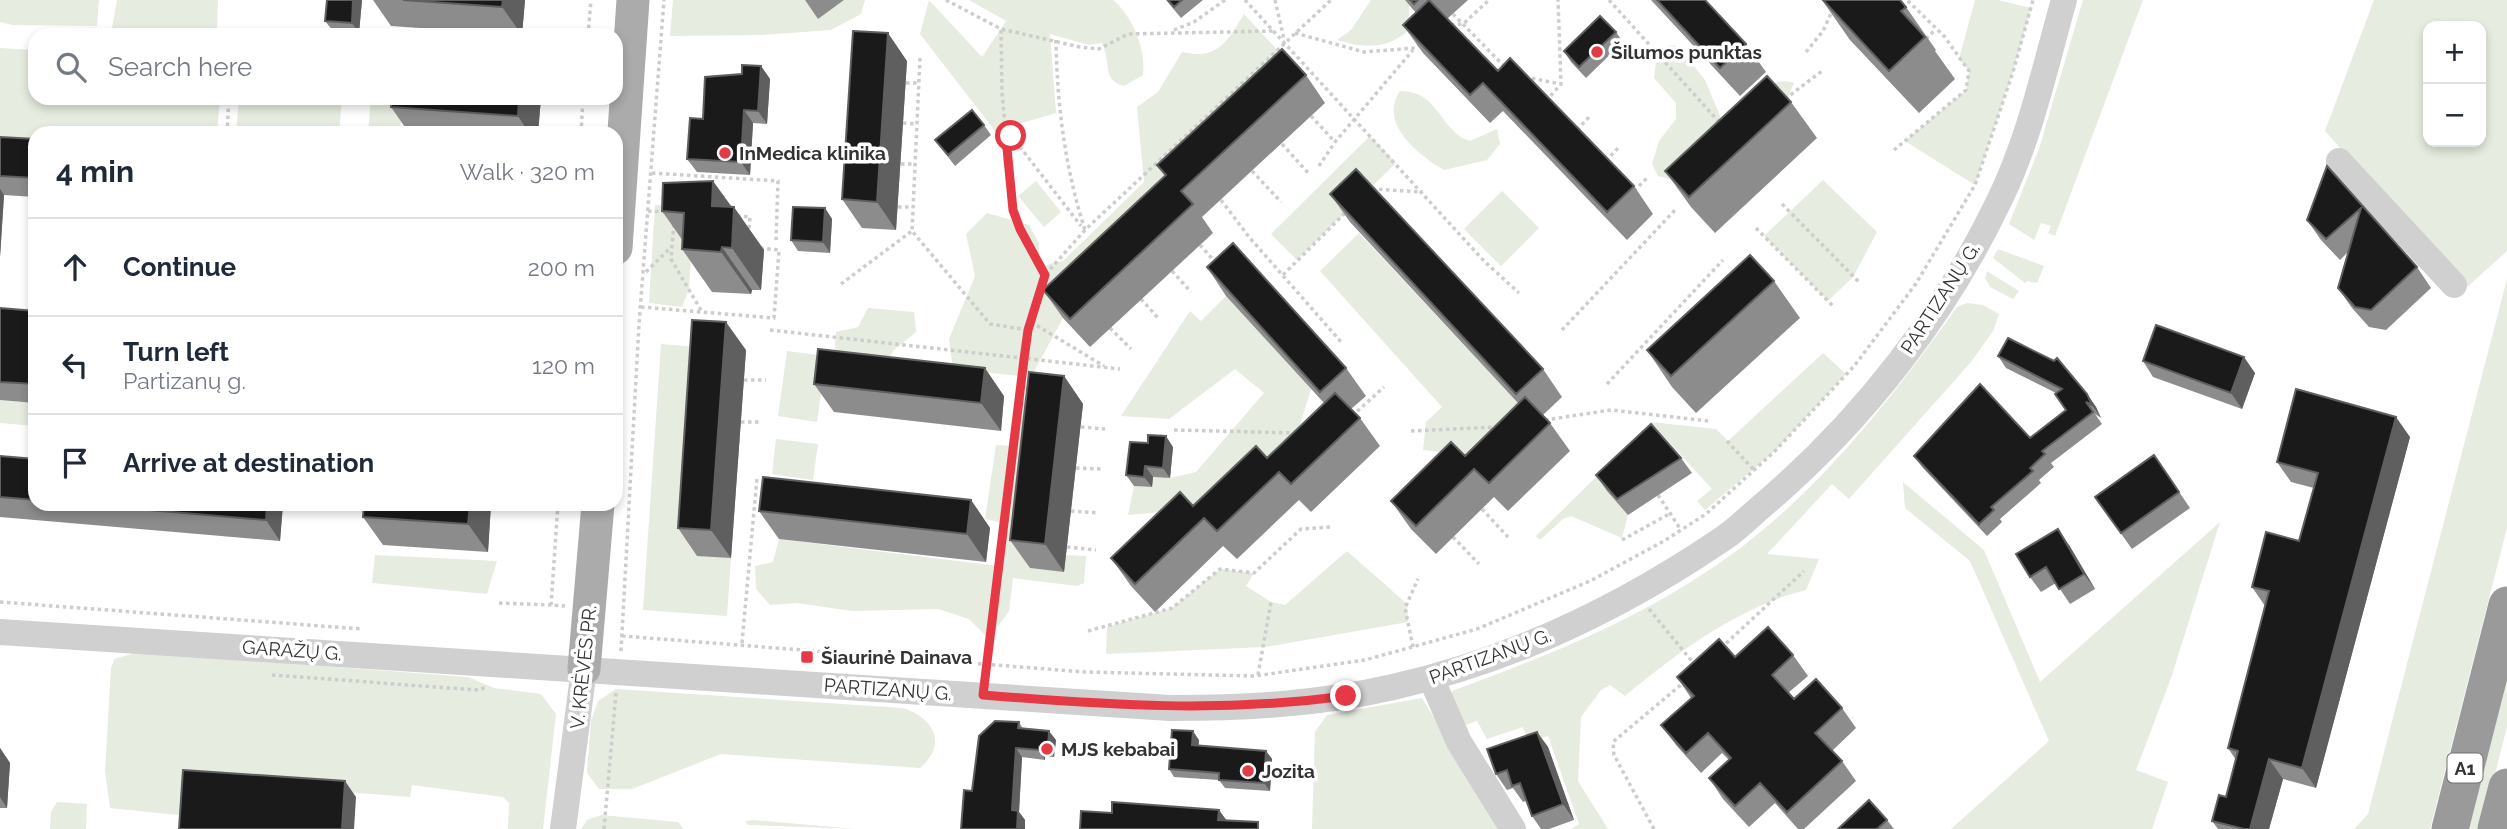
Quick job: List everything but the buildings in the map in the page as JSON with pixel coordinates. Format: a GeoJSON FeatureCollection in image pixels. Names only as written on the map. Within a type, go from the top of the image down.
{"type":"FeatureCollection","features":[{"type":"Feature","properties":{"kind":"highway","name":"A1"},"geometry":{"type":"LineString","coordinates":[[2450,829],[2507,605]]}},
{"type":"Feature","properties":{"kind":"highway","name":"A1"},"geometry":{"type":"LineString","coordinates":[[2496,829],[2507,787]]}},
{"type":"Feature","properties":{"kind":"highway"},"geometry":{"type":"LineString","coordinates":[[2504,829],[2507,821]]}},
{"type":"Feature","properties":{"kind":"main road"},"geometry":{"type":"LineString","coordinates":[[623,152],[634,0]]}},
{"type":"Feature","properties":{"kind":"main road","name":"V. KRĖVĖS PR."},"geometry":{"type":"LineString","coordinates":[[584,669],[597,511]]}},
{"type":"Feature","properties":{"kind":"street","name":"PARTIZANŲ G."},"geometry":{"type":"LineString","coordinates":[[584,669],[1170,708],[1239,708],[1346,696],[1431,678],[1517,648],[1638,591],[1723,539],[1823,450],[1889,374],[1957,279],[1999,201],[2020,151],[2064,0]]}},
{"type":"Feature","properties":{"kind":"street"},"geometry":{"type":"LineString","coordinates":[[2339,161],[2454,285]]}},
{"type":"Feature","properties":{"kind":"street","name":"GARAŽŲ G."},"geometry":{"type":"LineString","coordinates":[[0,632],[584,669]]}},
{"type":"Feature","properties":{"kind":"street","name":"V. KRĖVĖS PR."},"geometry":{"type":"LineString","coordinates":[[563,829],[584,669]]}},
{"type":"Feature","properties":{"kind":"street"},"geometry":{"type":"LineString","coordinates":[[1431,678],[1459,742],[1513,829]]}},
{"type":"Feature","properties":{"kind":"path"},"geometry":{"type":"LineString","coordinates":[[589,28],[591,0]]}},
{"type":"Feature","properties":{"kind":"path"},"geometry":{"type":"LineString","coordinates":[[664,0],[640,307],[622,636],[742,643],[1085,672],[1258,675],[1365,660],[1477,629],[1623,564],[1706,514],[1775,451],[1855,365],[1915,285],[1975,185],[2014,72],[2033,0]]}},
{"type":"Feature","properties":{"kind":"path"},"geometry":{"type":"LineString","coordinates":[[947,0],[1001,29],[1099,49],[1128,34],[1172,30],[1194,22],[1225,0]]}},
{"type":"Feature","properties":{"kind":"path"},"geometry":{"type":"LineString","coordinates":[[1245,0],[1484,261],[1519,293]]}},
{"type":"Feature","properties":{"kind":"path"},"geometry":{"type":"LineString","coordinates":[[1275,0],[1284,42]]}},
{"type":"Feature","properties":{"kind":"path"},"geometry":{"type":"LineString","coordinates":[[983,695],[1028,330],[1045,275],[1084,230],[1331,0]]}},
{"type":"Feature","properties":{"kind":"path"},"geometry":{"type":"LineString","coordinates":[[1447,25],[1463,24],[1489,0]]}},
{"type":"Feature","properties":{"kind":"path"},"geometry":{"type":"LineString","coordinates":[[1545,102],[1560,84],[1558,0]]}},
{"type":"Feature","properties":{"kind":"path"},"geometry":{"type":"LineString","coordinates":[[1609,0],[1725,129]]}},
{"type":"Feature","properties":{"kind":"path"},"geometry":{"type":"LineString","coordinates":[[1806,52],[1823,31],[1836,0]]}},
{"type":"Feature","properties":{"kind":"path"},"geometry":{"type":"LineString","coordinates":[[1894,150],[1966,90],[1969,71],[1936,29],[1908,0]]}},
{"type":"Feature","properties":{"kind":"path"},"geometry":{"type":"LineString","coordinates":[[1453,14],[1511,73]]}},
{"type":"Feature","properties":{"kind":"path"},"geometry":{"type":"LineString","coordinates":[[1001,29],[1005,128],[1013,210],[1020,229],[1045,275]]}},
{"type":"Feature","properties":{"kind":"path"},"geometry":{"type":"LineString","coordinates":[[1927,39],[1936,29]]}},
{"type":"Feature","properties":{"kind":"path"},"geometry":{"type":"LineString","coordinates":[[1172,30],[1195,35],[1225,30],[1273,31]]}},
{"type":"Feature","properties":{"kind":"path"},"geometry":{"type":"LineString","coordinates":[[1295,33],[1364,52],[1415,48]]}},
{"type":"Feature","properties":{"kind":"path"},"geometry":{"type":"LineString","coordinates":[[1467,47],[1477,38]]}},
{"type":"Feature","properties":{"kind":"path"},"geometry":{"type":"LineString","coordinates":[[1056,40],[1061,129],[1069,181],[1084,230]]}},
{"type":"Feature","properties":{"kind":"path"},"geometry":{"type":"LineString","coordinates":[[1319,166],[1335,142],[1415,48],[1426,41]]}},
{"type":"Feature","properties":{"kind":"path"},"geometry":{"type":"LineString","coordinates":[[919,58],[912,231],[990,324],[1028,330]]}},
{"type":"Feature","properties":{"kind":"path"},"geometry":{"type":"LineString","coordinates":[[1777,105],[1822,71]]}},
{"type":"Feature","properties":{"kind":"path"},"geometry":{"type":"LineString","coordinates":[[1523,76],[1560,84]]}},
{"type":"Feature","properties":{"kind":"path"},"geometry":{"type":"LineString","coordinates":[[906,83],[918,83]]}},
{"type":"Feature","properties":{"kind":"path"},"geometry":{"type":"LineString","coordinates":[[227,126],[229,105]]}},
{"type":"Feature","properties":{"kind":"path"},"geometry":{"type":"LineString","coordinates":[[581,126],[583,105]]}},
{"type":"Feature","properties":{"kind":"path"},"geometry":{"type":"LineString","coordinates":[[1311,116],[1335,142]]}},
{"type":"Feature","properties":{"kind":"path"},"geometry":{"type":"LineString","coordinates":[[1574,132],[1590,116]]}},
{"type":"Feature","properties":{"kind":"path"},"geometry":{"type":"LineString","coordinates":[[904,123],[917,124]]}},
{"type":"Feature","properties":{"kind":"path"},"geometry":{"type":"LineString","coordinates":[[1005,128],[1084,230]]}},
{"type":"Feature","properties":{"kind":"path"},"geometry":{"type":"LineString","coordinates":[[1282,144],[1310,174]]}},
{"type":"Feature","properties":{"kind":"path"},"geometry":{"type":"LineString","coordinates":[[1604,163],[1619,147]]}},
{"type":"Feature","properties":{"kind":"path"},"geometry":{"type":"LineString","coordinates":[[901,164],[915,164]]}},
{"type":"Feature","properties":{"kind":"path"},"geometry":{"type":"LineString","coordinates":[[1252,171],[1280,202]]}},
{"type":"Feature","properties":{"kind":"path"},"geometry":{"type":"LineString","coordinates":[[651,173],[778,181],[776,240]]}},
{"type":"Feature","properties":{"kind":"path"},"geometry":{"type":"LineString","coordinates":[[1633,193],[1647,178]]}},
{"type":"Feature","properties":{"kind":"path"},"geometry":{"type":"LineString","coordinates":[[1369,189],[1423,192]]}},
{"type":"Feature","properties":{"kind":"path"},"geometry":{"type":"LineString","coordinates":[[1221,200],[1342,343]]}},
{"type":"Feature","properties":{"kind":"path"},"geometry":{"type":"LineString","coordinates":[[1782,204],[1859,282]]}},
{"type":"Feature","properties":{"kind":"path"},"geometry":{"type":"LineString","coordinates":[[898,206],[912,207]]}},
{"type":"Feature","properties":{"kind":"path"},"geometry":{"type":"LineString","coordinates":[[1283,275],[1351,207]]}},
{"type":"Feature","properties":{"kind":"path"},"geometry":{"type":"LineString","coordinates":[[1562,330],[1676,209]]}},
{"type":"Feature","properties":{"kind":"path"},"geometry":{"type":"LineString","coordinates":[[649,211],[675,213],[671,260],[702,312]]}},
{"type":"Feature","properties":{"kind":"path"},"geometry":{"type":"LineString","coordinates":[[725,216],[750,217],[749,239]]}},
{"type":"Feature","properties":{"kind":"path"},"geometry":{"type":"LineString","coordinates":[[1756,228],[1834,307]]}},
{"type":"Feature","properties":{"kind":"path"},"geometry":{"type":"LineString","coordinates":[[841,284],[912,231]]}},
{"type":"Feature","properties":{"kind":"path"},"geometry":{"type":"LineString","coordinates":[[1200,245],[1219,265]]}},
{"type":"Feature","properties":{"kind":"path"},"geometry":{"type":"LineString","coordinates":[[644,273],[672,246]]}},
{"type":"Feature","properties":{"kind":"path"},"geometry":{"type":"LineString","coordinates":[[640,307],[774,318],[779,250],[748,247]]}},
{"type":"Feature","properties":{"kind":"path"},"geometry":{"type":"LineString","coordinates":[[1607,384],[1723,260]]}},
{"type":"Feature","properties":{"kind":"path"},"geometry":{"type":"LineString","coordinates":[[1172,271],[1191,292]]}},
{"type":"Feature","properties":{"kind":"path"},"geometry":{"type":"LineString","coordinates":[[1141,299],[1159,319]]}},
{"type":"Feature","properties":{"kind":"path"},"geometry":{"type":"LineString","coordinates":[[1031,322],[1107,368]]}},
{"type":"Feature","properties":{"kind":"path"},"geometry":{"type":"LineString","coordinates":[[1110,328],[1131,349]]}},
{"type":"Feature","properties":{"kind":"path"},"geometry":{"type":"LineString","coordinates":[[770,330],[1120,369]]}},
{"type":"Feature","properties":{"kind":"path"},"geometry":{"type":"LineString","coordinates":[[744,380],[766,380]]}},
{"type":"Feature","properties":{"kind":"path"},"geometry":{"type":"LineString","coordinates":[[1348,420],[1384,387]]}},
{"type":"Feature","properties":{"kind":"path"},"geometry":{"type":"LineString","coordinates":[[1542,421],[1550,417],[1611,410],[1709,421]]}},
{"type":"Feature","properties":{"kind":"path"},"geometry":{"type":"LineString","coordinates":[[741,422],[762,422]]}},
{"type":"Feature","properties":{"kind":"path"},"geometry":{"type":"LineString","coordinates":[[1081,427],[1105,429]]}},
{"type":"Feature","properties":{"kind":"path"},"geometry":{"type":"LineString","coordinates":[[1411,431],[1506,427]]}},
{"type":"Feature","properties":{"kind":"path"},"geometry":{"type":"LineString","coordinates":[[1174,430],[1306,433]]}},
{"type":"Feature","properties":{"kind":"path"},"geometry":{"type":"LineString","coordinates":[[1727,441],[1754,470]]}},
{"type":"Feature","properties":{"kind":"path"},"geometry":{"type":"LineString","coordinates":[[1076,468],[1103,469]]}},
{"type":"Feature","properties":{"kind":"path"},"geometry":{"type":"LineString","coordinates":[[742,643],[757,478]]}},
{"type":"Feature","properties":{"kind":"path"},"geometry":{"type":"LineString","coordinates":[[1658,495],[1681,530]]}},
{"type":"Feature","properties":{"kind":"path"},"geometry":{"type":"LineString","coordinates":[[1482,509],[1508,537]]}},
{"type":"Feature","properties":{"kind":"path"},"geometry":{"type":"LineString","coordinates":[[1072,510],[1099,513]]}},
{"type":"Feature","properties":{"kind":"path"},"geometry":{"type":"LineString","coordinates":[[1622,540],[1671,513]]}},
{"type":"Feature","properties":{"kind":"path"},"geometry":{"type":"LineString","coordinates":[[1088,631],[1172,608],[1220,569],[1254,573],[1301,529],[1331,527]]}},
{"type":"Feature","properties":{"kind":"path"},"geometry":{"type":"LineString","coordinates":[[1453,537],[1479,564]]}},
{"type":"Feature","properties":{"kind":"path"},"geometry":{"type":"LineString","coordinates":[[1067,548],[1096,550]]}},
{"type":"Feature","properties":{"kind":"path"},"geometry":{"type":"LineString","coordinates":[[1623,564],[1650,611],[1699,669]]}},
{"type":"Feature","properties":{"kind":"path"},"geometry":{"type":"LineString","coordinates":[[1718,651],[1804,571]]}},
{"type":"Feature","properties":{"kind":"path"},"geometry":{"type":"LineString","coordinates":[[1413,648],[1405,608],[1418,579]]}},
{"type":"Feature","properties":{"kind":"path"},"geometry":{"type":"LineString","coordinates":[[0,602],[362,629]]}},
{"type":"Feature","properties":{"kind":"path"},"geometry":{"type":"LineString","coordinates":[[1258,675],[1271,602]]}},
{"type":"Feature","properties":{"kind":"path"},"geometry":{"type":"LineString","coordinates":[[499,603],[551,605]]}},
{"type":"Feature","properties":{"kind":"path"},"geometry":{"type":"LineString","coordinates":[[264,674],[478,690],[494,685]]}},
{"type":"Feature","properties":{"kind":"path"},"geometry":{"type":"LineString","coordinates":[[1654,829],[1614,755],[1613,742],[1689,677]]}},
{"type":"Feature","properties":{"kind":"path"},"geometry":{"type":"LineString","coordinates":[[604,829],[616,694]]}},
{"type":"Feature","properties":{"kind":"shaded area"},"geometry":{"type":"Polygon","coordinates":[[[0,0],[99,0],[97,26],[13,25],[0,22],[0,0]]]}},
{"type":"Feature","properties":{"kind":"shaded area"},"geometry":{"type":"Polygon","coordinates":[[[117,0],[218,0],[217,28],[112,28],[117,0]]]}},
{"type":"Feature","properties":{"kind":"shaded area"},"geometry":{"type":"Polygon","coordinates":[[[673,0],[805,0],[818,18],[844,0],[865,0],[861,14],[831,30],[762,35],[670,36],[673,0]]]}},
{"type":"Feature","properties":{"kind":"shaded area"},"geometry":{"type":"Polygon","coordinates":[[[929,0],[982,57],[1006,21],[969,0],[1113,0],[1127,15],[1137,34],[1143,75],[1124,86],[1117,83],[1110,75],[1102,43],[1089,45],[1050,34],[1056,113],[995,131],[920,34],[929,0]]]}},
{"type":"Feature","properties":{"kind":"shaded area"},"geometry":{"type":"Polygon","coordinates":[[[1371,0],[1416,0],[1409,6],[1409,30],[1392,41],[1374,46],[1337,40],[1351,30],[1371,0]]]}},
{"type":"Feature","properties":{"kind":"shaded area"},"geometry":{"type":"Polygon","coordinates":[[[1975,0],[1998,0],[2031,8],[2013,72],[1975,185],[1905,141],[1966,90],[1969,71],[1959,59],[1975,0]]]}},
{"type":"Feature","properties":{"kind":"shaded area"},"geometry":{"type":"Polygon","coordinates":[[[2083,0],[2143,0],[2055,236],[2048,233],[2051,226],[2041,223],[2034,240],[2009,224],[2039,149],[2083,0]]]}},
{"type":"Feature","properties":{"kind":"shaded area"},"geometry":{"type":"Polygon","coordinates":[[[2374,0],[2507,0],[2507,251],[2466,288],[2325,131],[2374,0]]]}},
{"type":"Feature","properties":{"kind":"shaded area"},"geometry":{"type":"Polygon","coordinates":[[[1244,14],[1302,77],[1063,318],[1031,377],[953,369],[949,339],[975,276],[966,234],[987,213],[1029,225],[1039,243],[1039,258],[1046,265],[1063,261],[1144,182],[1137,107],[1158,92],[1182,52],[1194,54],[1213,51],[1232,33],[1244,14]]]}},
{"type":"Feature","properties":{"kind":"shaded area"},"geometry":{"type":"Polygon","coordinates":[[[1668,45],[1678,46],[1705,80],[1723,123],[1765,87],[1784,81],[1794,83],[1786,102],[1676,181],[1658,176],[1652,164],[1659,141],[1676,119],[1676,103],[1654,78],[1656,61],[1668,45]]]}},
{"type":"Feature","properties":{"kind":"shaded area"},"geometry":{"type":"Polygon","coordinates":[[[0,48],[28,50],[28,105],[219,105],[218,126],[28,126],[28,158],[0,156],[0,48]]]}},
{"type":"Feature","properties":{"kind":"shaded area"},"geometry":{"type":"Polygon","coordinates":[[[1400,91],[1423,97],[1452,129],[1470,141],[1497,129],[1500,144],[1487,160],[1444,170],[1413,147],[1397,126],[1395,103],[1400,91]]]}},
{"type":"Feature","properties":{"kind":"shaded area"},"geometry":{"type":"Polygon","coordinates":[[[238,105],[341,105],[340,126],[237,126],[238,105]]]}},
{"type":"Feature","properties":{"kind":"shaded area"},"geometry":{"type":"Polygon","coordinates":[[[370,105],[402,105],[401,126],[369,126],[370,105]]]}},
{"type":"Feature","properties":{"kind":"shaded area"},"geometry":{"type":"Polygon","coordinates":[[[1370,136],[1396,163],[1297,260],[1271,234],[1370,136]]]}},
{"type":"Feature","properties":{"kind":"shaded area"},"geometry":{"type":"Polygon","coordinates":[[[1823,180],[1877,232],[1853,277],[1828,301],[1764,236],[1823,180]]]}},
{"type":"Feature","properties":{"kind":"shaded area"},"geometry":{"type":"Polygon","coordinates":[[[1036,181],[1061,212],[1044,227],[1018,196],[1036,181]]]}},
{"type":"Feature","properties":{"kind":"shaded area"},"geometry":{"type":"Polygon","coordinates":[[[1502,191],[1539,228],[1501,266],[1464,229],[1502,191]]]}},
{"type":"Feature","properties":{"kind":"shaded area"},"geometry":{"type":"Polygon","coordinates":[[[726,195],[717,222],[693,226],[689,289],[682,307],[649,303],[655,205],[671,206],[726,195]]]}},
{"type":"Feature","properties":{"kind":"shaded area"},"geometry":{"type":"Polygon","coordinates":[[[1359,233],[1536,422],[1484,484],[1458,454],[1423,450],[1426,422],[1442,407],[1320,271],[1359,233]]]}},
{"type":"Feature","properties":{"kind":"shaded area"},"geometry":{"type":"Polygon","coordinates":[[[1998,249],[2044,266],[2037,283],[2025,283],[1993,258],[1998,249]]]}},
{"type":"Feature","properties":{"kind":"shaded area"},"geometry":{"type":"Polygon","coordinates":[[[1987,271],[2019,291],[2013,299],[1990,287],[1985,278],[1987,271]]]}},
{"type":"Feature","properties":{"kind":"shaded area"},"geometry":{"type":"Polygon","coordinates":[[[2507,279],[2507,528],[2430,829],[2354,829],[2368,814],[2507,279]]]}},
{"type":"Feature","properties":{"kind":"shaded area"},"geometry":{"type":"Polygon","coordinates":[[[1226,296],[1311,389],[1290,458],[1193,509],[1128,515],[1134,486],[1151,487],[1153,477],[1170,478],[1196,472],[1264,393],[1235,369],[1169,419],[1121,416],[1190,311],[1201,321],[1226,296]]]}},
{"type":"Feature","properties":{"kind":"shaded area"},"geometry":{"type":"Polygon","coordinates":[[[1967,303],[1983,305],[1999,314],[1993,331],[1971,362],[1849,499],[1832,484],[1767,554],[1819,559],[1806,590],[1733,619],[1666,663],[1625,696],[1610,685],[1601,690],[1581,717],[1578,781],[1608,829],[1571,829],[1579,824],[1548,736],[1529,742],[1523,727],[1487,739],[1477,721],[1460,727],[1447,705],[1452,691],[1560,649],[1629,617],[1696,579],[1762,531],[1824,473],[1853,441],[1907,375],[1957,307],[1967,303]]]}},
{"type":"Feature","properties":{"kind":"shaded area"},"geometry":{"type":"Polygon","coordinates":[[[868,308],[914,312],[916,332],[894,350],[882,371],[834,360],[836,332],[858,327],[868,308]]]}},
{"type":"Feature","properties":{"kind":"shaded area"},"geometry":{"type":"Polygon","coordinates":[[[661,344],[711,348],[731,558],[727,616],[643,610],[661,344]]]}},
{"type":"Feature","properties":{"kind":"shaded area"},"geometry":{"type":"Polygon","coordinates":[[[787,351],[826,356],[817,422],[778,416],[787,351]]]}},
{"type":"Feature","properties":{"kind":"shaded area"},"geometry":{"type":"Polygon","coordinates":[[[1823,353],[1846,374],[1775,451],[1705,510],[1697,501],[1712,489],[1651,422],[1716,429],[1728,441],[1823,353]]]}},
{"type":"Feature","properties":{"kind":"shaded area"},"geometry":{"type":"Polygon","coordinates":[[[1019,398],[1049,400],[1030,568],[1064,572],[1066,555],[1086,556],[1084,583],[1077,586],[1013,578],[1009,611],[989,639],[969,619],[938,609],[852,611],[797,603],[770,605],[756,589],[755,566],[773,562],[779,539],[998,566],[1004,523],[985,519],[996,445],[1013,446],[1019,398]]]}},
{"type":"Feature","properties":{"kind":"shaded area"},"geometry":{"type":"Polygon","coordinates":[[[0,400],[28,402],[28,425],[0,423],[0,400]]]}},
{"type":"Feature","properties":{"kind":"shaded area"},"geometry":{"type":"Polygon","coordinates":[[[1649,425],[1662,440],[1628,515],[1622,538],[1571,516],[1563,519],[1540,540],[1536,536],[1649,425]]]}},
{"type":"Feature","properties":{"kind":"shaded area"},"geometry":{"type":"Polygon","coordinates":[[[776,439],[818,444],[813,480],[772,474],[776,439]]]}},
{"type":"Feature","properties":{"kind":"shaded area"},"geometry":{"type":"Polygon","coordinates":[[[1903,482],[1984,550],[2040,682],[2220,522],[2171,678],[2136,770],[2168,782],[2152,829],[1951,829],[2049,741],[1970,561],[1905,508],[1903,482]]]}},
{"type":"Feature","properties":{"kind":"shaded area"},"geometry":{"type":"Polygon","coordinates":[[[1347,551],[1407,604],[1408,622],[1265,647],[1106,654],[1107,627],[1172,608],[1220,569],[1254,573],[1246,586],[1271,602],[1285,605],[1347,551]]]}},
{"type":"Feature","properties":{"kind":"shaded area"},"geometry":{"type":"Polygon","coordinates":[[[375,555],[497,561],[487,594],[372,583],[375,555]]]}},
{"type":"Feature","properties":{"kind":"shaded area"},"geometry":{"type":"Polygon","coordinates":[[[139,652],[468,677],[494,688],[541,694],[556,714],[543,829],[508,829],[509,803],[503,797],[412,785],[410,797],[192,780],[188,816],[110,808],[105,771],[111,668],[114,659],[139,652]]]}},
{"type":"Feature","properties":{"kind":"shaded area"},"geometry":{"type":"Polygon","coordinates":[[[2507,663],[2507,727],[2481,829],[2464,829],[2507,663]]]}},
{"type":"Feature","properties":{"kind":"shaded area"},"geometry":{"type":"Polygon","coordinates":[[[616,689],[903,708],[914,712],[929,725],[934,733],[934,750],[920,768],[721,754],[632,789],[599,789],[587,773],[591,721],[598,701],[616,689]]]}},
{"type":"Feature","properties":{"kind":"shaded area"},"geometry":{"type":"Polygon","coordinates":[[[1422,698],[1501,829],[1312,829],[1315,732],[1327,715],[1422,698]]]}},
{"type":"Feature","properties":{"kind":"shaded area"},"geometry":{"type":"Polygon","coordinates":[[[57,802],[87,804],[86,829],[50,829],[51,812],[57,802]]]}},
{"type":"Feature","properties":{"kind":"shaded area"},"geometry":{"type":"Polygon","coordinates":[[[601,815],[678,822],[684,829],[581,829],[587,820],[601,815]]]}},
{"type":"Feature","properties":{"kind":"shaded area"},"geometry":{"type":"Polygon","coordinates":[[[745,821],[856,829],[748,825],[745,821]]]}},
{"type":"Feature","properties":{"kind":"place","name":"Šilumos punktas"},"geometry":{"type":"Point","coordinates":[1597,52]}},
{"type":"Feature","properties":{"kind":"place","name":"InMedica klinika"},"geometry":{"type":"Point","coordinates":[725,153]}},
{"type":"Feature","properties":{"kind":"place","name":"Šiaurinė Dainava"},"geometry":{"type":"Point","coordinates":[807,657]}},
{"type":"Feature","properties":{"kind":"place","name":"MJS kebabai"},"geometry":{"type":"Point","coordinates":[1047,749]}},
{"type":"Feature","properties":{"kind":"place","name":"Jozita"},"geometry":{"type":"Point","coordinates":[1248,771]}},
{"type":"Feature","properties":{"kind":"route"},"geometry":{"type":"LineString","coordinates":[[1011,136],[1005,128],[1013,210],[1020,229],[1045,275],[1028,330],[983,695],[1170,708],[1239,708],[1346,696]]}}]}
